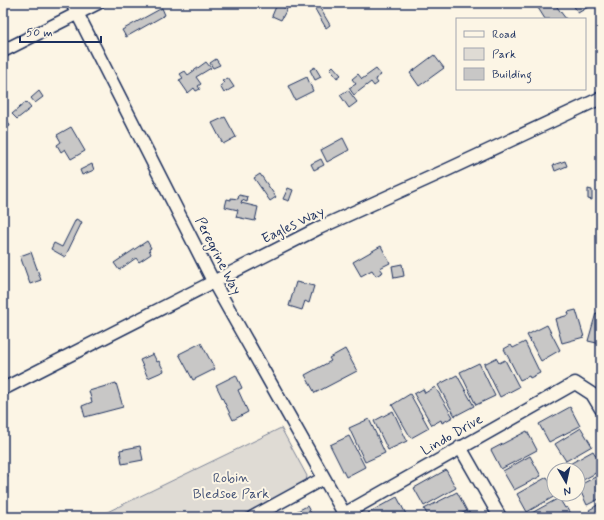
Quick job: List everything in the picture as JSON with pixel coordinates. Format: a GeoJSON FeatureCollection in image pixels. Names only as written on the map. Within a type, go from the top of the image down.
{"type":"FeatureCollection","features":[{"type":"Feature","properties":{"kind":"street"},"geometry":{"type":"LineString","coordinates":[[3,51],[75,8],[98,3]]}},
{"type":"Feature","properties":{"kind":"street","name":"Peregrine Way"},"geometry":{"type":"LineString","coordinates":[[75,8],[213,281],[345,516]]}},
{"type":"Feature","properties":{"kind":"street","name":"Eagles Way"},"geometry":{"type":"LineString","coordinates":[[3,389],[319,228],[601,98]]}},
{"type":"Feature","properties":{"kind":"street","name":"Lindo Drive"},"geometry":{"type":"LineString","coordinates":[[345,516],[460,447],[575,383],[592,394],[601,410]]}},
{"type":"Feature","properties":{"kind":"street"},"geometry":{"type":"LineString","coordinates":[[460,447],[500,517]]}},
{"type":"Feature","properties":{"kind":"street"},"geometry":{"type":"LineString","coordinates":[[253,517],[324,478]]}},
{"type":"Feature","properties":{"kind":"green space","name":"Robin Bledsoe Park"},"geometry":{"type":"Polygon","coordinates":[[[281,428],[307,476],[306,481],[239,517],[97,517],[281,428]]]}},
{"type":"Feature","properties":{"kind":"building"},"geometry":{"type":"Polygon","coordinates":[[[238,3],[259,3],[258,6],[238,3]]]}},
{"type":"Feature","properties":{"kind":"building"},"geometry":{"type":"Polygon","coordinates":[[[317,3],[330,25],[326,28],[312,4],[317,3]]]}},
{"type":"Feature","properties":{"kind":"building"},"geometry":{"type":"Polygon","coordinates":[[[535,3],[554,3],[565,18],[544,18],[535,3]]]}},
{"type":"Feature","properties":{"kind":"building"},"geometry":{"type":"Polygon","coordinates":[[[572,3],[595,3],[578,13],[572,3]]]}},
{"type":"Feature","properties":{"kind":"building"},"geometry":{"type":"Polygon","coordinates":[[[277,4],[287,9],[281,20],[272,16],[277,4]]]}},
{"type":"Feature","properties":{"kind":"building"},"geometry":{"type":"Polygon","coordinates":[[[162,8],[165,15],[126,37],[122,30],[162,8]]]}},
{"type":"Feature","properties":{"kind":"building"},"geometry":{"type":"Polygon","coordinates":[[[434,55],[444,68],[419,86],[410,73],[434,55]]]}},
{"type":"Feature","properties":{"kind":"building"},"geometry":{"type":"Polygon","coordinates":[[[216,59],[220,65],[213,68],[210,63],[216,59]]]}},
{"type":"Feature","properties":{"kind":"building"},"geometry":{"type":"Polygon","coordinates":[[[206,62],[211,68],[196,77],[201,84],[198,86],[200,89],[196,91],[194,88],[188,93],[179,80],[183,78],[180,74],[185,71],[188,75],[206,62]]]}},
{"type":"Feature","properties":{"kind":"building"},"geometry":{"type":"Polygon","coordinates":[[[333,66],[341,75],[337,78],[330,69],[333,66]]]}},
{"type":"Feature","properties":{"kind":"building"},"geometry":{"type":"Polygon","coordinates":[[[315,67],[321,77],[315,80],[310,70],[315,67]]]}},
{"type":"Feature","properties":{"kind":"building"},"geometry":{"type":"Polygon","coordinates":[[[376,69],[381,75],[375,79],[378,83],[374,86],[371,82],[354,95],[349,88],[356,84],[352,79],[358,74],[362,79],[376,69]]]}},
{"type":"Feature","properties":{"kind":"building"},"geometry":{"type":"Polygon","coordinates":[[[307,77],[313,91],[295,100],[288,86],[307,77]]]}},
{"type":"Feature","properties":{"kind":"building"},"geometry":{"type":"Polygon","coordinates":[[[228,78],[234,87],[224,93],[220,86],[224,83],[222,81],[228,78]]]}},
{"type":"Feature","properties":{"kind":"building"},"geometry":{"type":"Polygon","coordinates":[[[348,90],[357,102],[349,108],[340,95],[348,90]]]}},
{"type":"Feature","properties":{"kind":"building"},"geometry":{"type":"Polygon","coordinates":[[[39,91],[43,97],[35,103],[31,98],[39,91]]]}},
{"type":"Feature","properties":{"kind":"building"},"geometry":{"type":"Polygon","coordinates":[[[26,102],[31,108],[17,119],[12,114],[26,102]]]}},
{"type":"Feature","properties":{"kind":"building"},"geometry":{"type":"Polygon","coordinates":[[[225,117],[236,137],[223,144],[212,123],[225,117]]]}},
{"type":"Feature","properties":{"kind":"building"},"geometry":{"type":"Polygon","coordinates":[[[7,119],[10,126],[3,129],[3,120],[7,119]]]}},
{"type":"Feature","properties":{"kind":"building"},"geometry":{"type":"Polygon","coordinates":[[[71,127],[85,151],[71,159],[65,149],[61,152],[57,145],[61,142],[57,135],[71,127]]]}},
{"type":"Feature","properties":{"kind":"building"},"geometry":{"type":"Polygon","coordinates":[[[343,138],[349,150],[327,162],[321,150],[343,138]]]}},
{"type":"Feature","properties":{"kind":"building"},"geometry":{"type":"Polygon","coordinates":[[[321,159],[324,165],[314,170],[311,164],[321,159]]]}},
{"type":"Feature","properties":{"kind":"building"},"geometry":{"type":"Polygon","coordinates":[[[565,161],[567,166],[555,171],[553,165],[565,161]]]}},
{"type":"Feature","properties":{"kind":"building"},"geometry":{"type":"Polygon","coordinates":[[[92,164],[94,170],[82,175],[80,170],[92,164]]]}},
{"type":"Feature","properties":{"kind":"building"},"geometry":{"type":"Polygon","coordinates":[[[260,174],[276,197],[270,201],[254,178],[260,174]]]}},
{"type":"Feature","properties":{"kind":"building"},"geometry":{"type":"Polygon","coordinates":[[[288,188],[293,190],[289,201],[283,199],[288,188]]]}},
{"type":"Feature","properties":{"kind":"building"},"geometry":{"type":"Polygon","coordinates":[[[588,189],[592,190],[592,200],[588,199],[588,189]]]}},
{"type":"Feature","properties":{"kind":"building"},"geometry":{"type":"Polygon","coordinates":[[[239,195],[248,197],[247,202],[242,200],[241,203],[258,207],[255,221],[236,217],[238,210],[225,207],[227,199],[238,199],[239,195]]]}},
{"type":"Feature","properties":{"kind":"building"},"geometry":{"type":"Polygon","coordinates":[[[76,219],[82,222],[65,257],[51,249],[54,243],[62,247],[76,219]]]}},
{"type":"Feature","properties":{"kind":"building"},"geometry":{"type":"Polygon","coordinates":[[[147,241],[151,248],[149,249],[151,254],[139,262],[136,258],[119,270],[114,263],[147,241]]]}},
{"type":"Feature","properties":{"kind":"building"},"geometry":{"type":"Polygon","coordinates":[[[381,246],[390,263],[380,268],[383,272],[376,276],[372,270],[361,276],[353,262],[381,246]]]}},
{"type":"Feature","properties":{"kind":"building"},"geometry":{"type":"Polygon","coordinates":[[[31,252],[41,280],[30,284],[20,256],[31,252]]]}},
{"type":"Feature","properties":{"kind":"building"},"geometry":{"type":"Polygon","coordinates":[[[402,264],[404,276],[394,278],[392,266],[402,264]]]}},
{"type":"Feature","properties":{"kind":"building"},"geometry":{"type":"Polygon","coordinates":[[[296,282],[314,286],[309,303],[305,301],[302,310],[289,306],[296,282]]]}},
{"type":"Feature","properties":{"kind":"building"},"geometry":{"type":"Polygon","coordinates":[[[576,310],[584,337],[562,343],[555,319],[569,315],[568,312],[576,310]]]}},
{"type":"Feature","properties":{"kind":"building"},"geometry":{"type":"Polygon","coordinates":[[[596,313],[601,314],[601,344],[588,341],[596,313]]]}},
{"type":"Feature","properties":{"kind":"building"},"geometry":{"type":"Polygon","coordinates":[[[547,325],[560,350],[541,361],[527,335],[547,325]]]}},
{"type":"Feature","properties":{"kind":"building"},"geometry":{"type":"Polygon","coordinates":[[[525,342],[540,373],[530,378],[529,376],[520,380],[504,349],[511,345],[513,348],[525,342]]]}},
{"type":"Feature","properties":{"kind":"building"},"geometry":{"type":"Polygon","coordinates":[[[201,343],[215,369],[193,380],[179,354],[201,343]]]}},
{"type":"Feature","properties":{"kind":"building"},"geometry":{"type":"Polygon","coordinates":[[[345,349],[357,371],[315,393],[305,375],[331,361],[329,358],[345,349]]]}},
{"type":"Feature","properties":{"kind":"building"},"geometry":{"type":"Polygon","coordinates":[[[153,354],[157,362],[159,361],[164,371],[148,378],[140,360],[153,354]]]}},
{"type":"Feature","properties":{"kind":"building"},"geometry":{"type":"Polygon","coordinates":[[[496,358],[499,363],[505,360],[519,387],[500,397],[484,364],[496,358]]]}},
{"type":"Feature","properties":{"kind":"building"},"geometry":{"type":"Polygon","coordinates":[[[479,363],[495,396],[476,405],[460,372],[479,363]]]}},
{"type":"Feature","properties":{"kind":"building"},"geometry":{"type":"Polygon","coordinates":[[[236,375],[242,388],[238,390],[248,412],[233,420],[216,385],[236,375]]]}},
{"type":"Feature","properties":{"kind":"building"},"geometry":{"type":"Polygon","coordinates":[[[457,375],[474,406],[455,416],[438,385],[457,375]]]}},
{"type":"Feature","properties":{"kind":"building"},"geometry":{"type":"Polygon","coordinates":[[[116,383],[123,407],[85,417],[82,406],[92,402],[89,391],[116,383]]]}},
{"type":"Feature","properties":{"kind":"building"},"geometry":{"type":"Polygon","coordinates":[[[435,387],[453,417],[442,423],[441,420],[432,425],[414,394],[423,389],[425,393],[435,387]]]}},
{"type":"Feature","properties":{"kind":"building"},"geometry":{"type":"Polygon","coordinates":[[[410,394],[429,428],[411,438],[392,405],[410,394]]]}},
{"type":"Feature","properties":{"kind":"building"},"geometry":{"type":"Polygon","coordinates":[[[570,407],[580,426],[549,442],[539,424],[570,407]]]}},
{"type":"Feature","properties":{"kind":"building"},"geometry":{"type":"Polygon","coordinates":[[[393,411],[407,441],[388,450],[374,421],[393,411]]]}},
{"type":"Feature","properties":{"kind":"building"},"geometry":{"type":"Polygon","coordinates":[[[369,419],[385,453],[365,462],[349,428],[369,419]]]}},
{"type":"Feature","properties":{"kind":"building"},"geometry":{"type":"Polygon","coordinates":[[[581,428],[592,446],[566,461],[555,444],[581,428]]]}},
{"type":"Feature","properties":{"kind":"building"},"geometry":{"type":"Polygon","coordinates":[[[527,431],[537,450],[501,469],[491,450],[527,431]]]}},
{"type":"Feature","properties":{"kind":"building"},"geometry":{"type":"Polygon","coordinates":[[[349,436],[365,467],[346,477],[330,445],[349,436]]]}},
{"type":"Feature","properties":{"kind":"building"},"geometry":{"type":"Polygon","coordinates":[[[140,446],[143,460],[122,464],[120,450],[140,446]]]}},
{"type":"Feature","properties":{"kind":"building"},"geometry":{"type":"Polygon","coordinates":[[[593,451],[601,464],[601,470],[586,478],[586,462],[573,462],[593,451]]]}},
{"type":"Feature","properties":{"kind":"building"},"geometry":{"type":"Polygon","coordinates":[[[530,456],[541,476],[514,490],[503,471],[530,456]]]}},
{"type":"Feature","properties":{"kind":"building"},"geometry":{"type":"Polygon","coordinates":[[[3,467],[8,477],[3,479],[3,467]]]}},
{"type":"Feature","properties":{"kind":"building"},"geometry":{"type":"Polygon","coordinates":[[[446,470],[456,488],[424,506],[414,488],[446,470]]]}},
{"type":"Feature","properties":{"kind":"building"},"geometry":{"type":"Polygon","coordinates":[[[601,474],[601,498],[587,505],[586,502],[586,482],[601,474]]]}},
{"type":"Feature","properties":{"kind":"building"},"geometry":{"type":"Polygon","coordinates":[[[546,478],[546,501],[527,512],[517,494],[546,478]]]}},
{"type":"Feature","properties":{"kind":"building"},"geometry":{"type":"Polygon","coordinates":[[[457,492],[467,511],[454,517],[429,517],[424,509],[457,492]]]}},
{"type":"Feature","properties":{"kind":"building"},"geometry":{"type":"Polygon","coordinates":[[[397,497],[407,516],[370,517],[368,513],[397,497]]]}},
{"type":"Feature","properties":{"kind":"building"},"geometry":{"type":"Polygon","coordinates":[[[552,502],[561,502],[572,515],[569,517],[529,517],[528,515],[552,502]]]}},
{"type":"Feature","properties":{"kind":"building"},"geometry":{"type":"Polygon","coordinates":[[[601,503],[601,517],[593,517],[589,510],[601,503]]]}},
{"type":"Feature","properties":{"kind":"building"},"geometry":{"type":"Polygon","coordinates":[[[307,506],[313,517],[286,517],[307,506]]]}},
{"type":"Feature","properties":{"kind":"building"},"geometry":{"type":"Polygon","coordinates":[[[469,512],[472,517],[461,517],[469,512]]]}}]}
